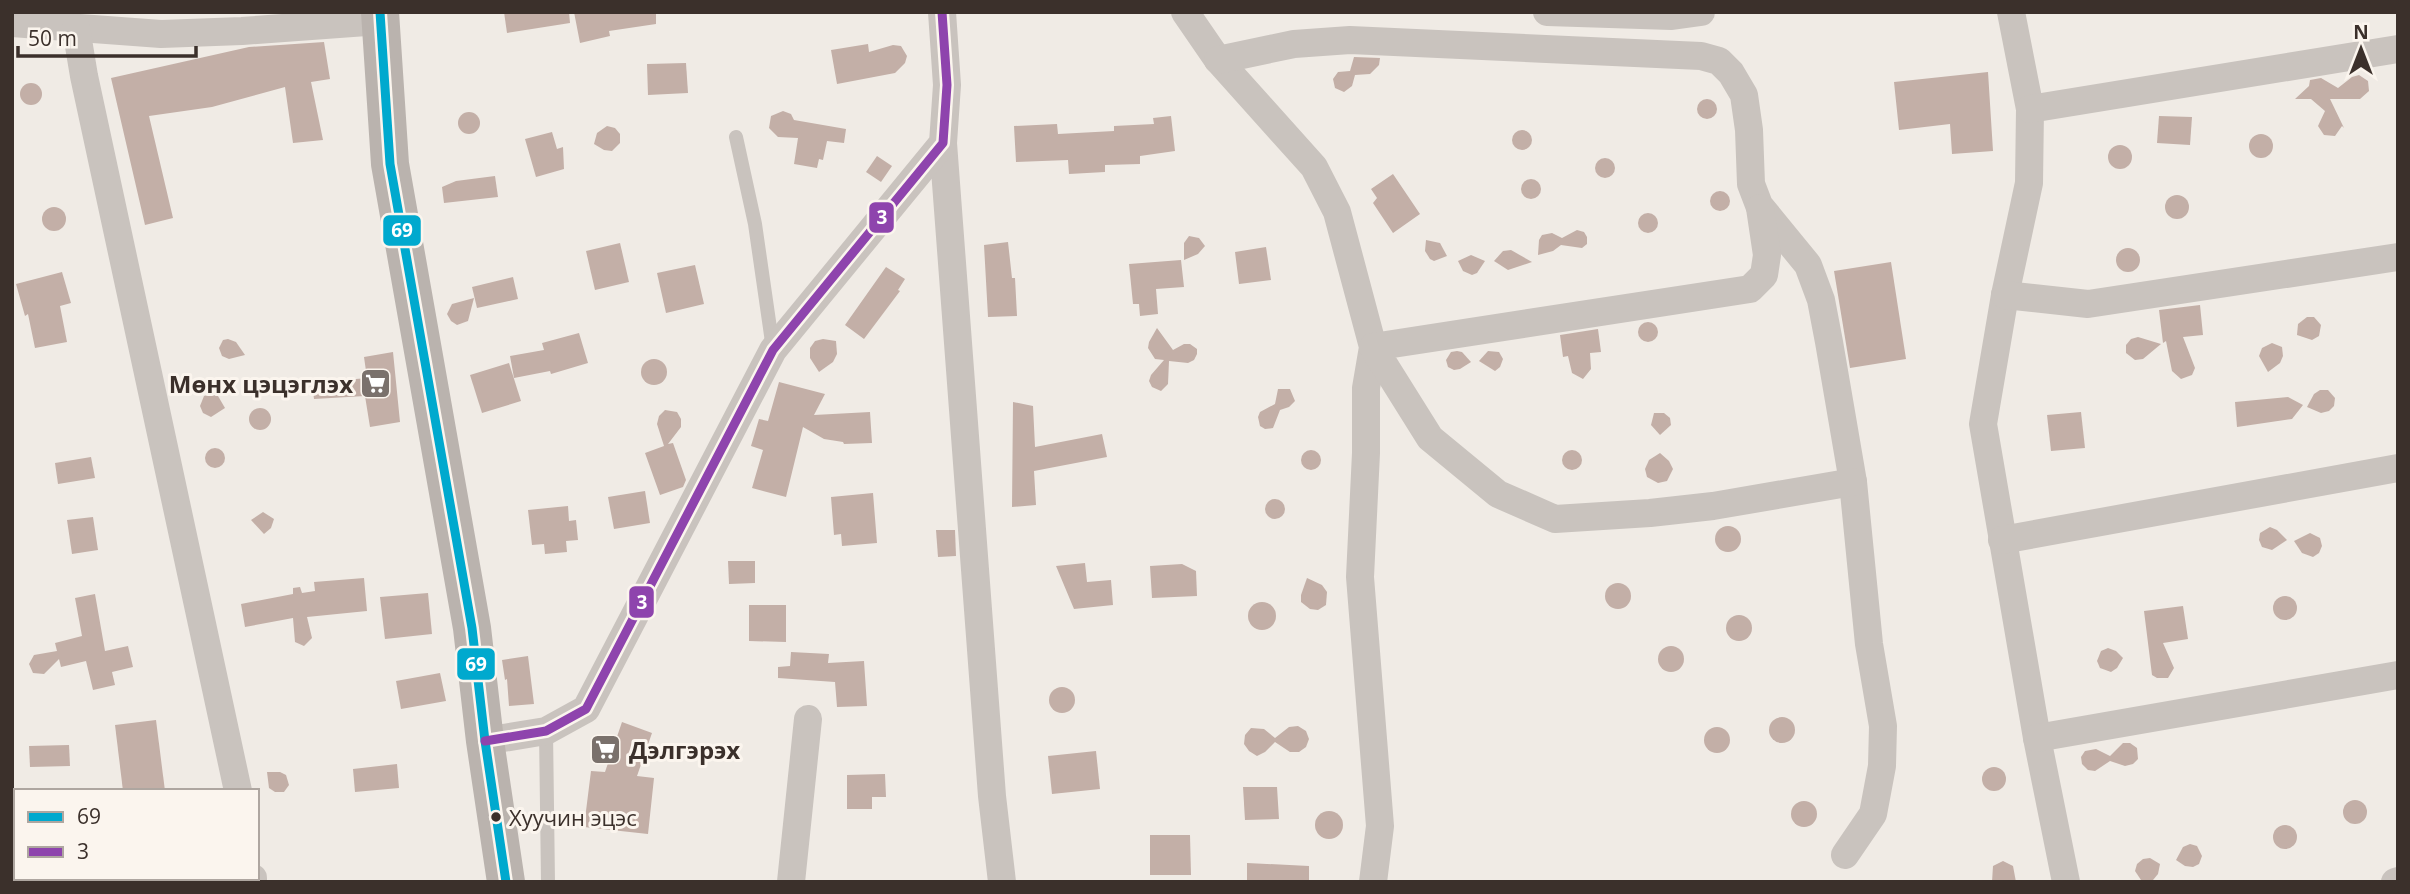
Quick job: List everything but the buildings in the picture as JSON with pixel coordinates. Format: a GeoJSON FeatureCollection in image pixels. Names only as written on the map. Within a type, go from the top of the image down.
{"type":"FeatureCollection","features":[{"type":"Feature","properties":{"kind":"main road"},"geometry":{"type":"LineString","coordinates":[[380,17],[390,164],[472,628],[485,741],[506,882]]}},
{"type":"Feature","properties":{"kind":"street"},"geometry":{"type":"LineString","coordinates":[[942,12],[947,85],[943,143],[992,796],[1002,882]]}},
{"type":"Feature","properties":{"kind":"street"},"geometry":{"type":"LineString","coordinates":[[1185,12],[1218,60],[1314,167],[1337,212],[1373,347],[1430,438],[1498,494],[1555,519],[1713,506],[1853,482]]}},
{"type":"Feature","properties":{"kind":"street"},"geometry":{"type":"LineString","coordinates":[[1546,12],[1671,16],[1702,12]]}},
{"type":"Feature","properties":{"kind":"street"},"geometry":{"type":"LineString","coordinates":[[2011,12],[2030,109],[2029,183],[2005,295],[1983,424],[2037,738],[2066,882]]}},
{"type":"Feature","properties":{"kind":"street"},"geometry":{"type":"LineString","coordinates":[[12,23],[66,22],[162,34],[380,17]]}},
{"type":"Feature","properties":{"kind":"street"},"geometry":{"type":"LineString","coordinates":[[66,22],[84,76],[237,789]]}},
{"type":"Feature","properties":{"kind":"street"},"geometry":{"type":"LineString","coordinates":[[1218,60],[1294,44],[1350,40],[1701,56],[1719,61],[1731,73],[1744,95],[1749,130],[1751,184],[1759,205],[1767,255],[1764,275],[1750,289],[1373,347]]}},
{"type":"Feature","properties":{"kind":"street"},"geometry":{"type":"LineString","coordinates":[[2030,109],[2398,49]]}},
{"type":"Feature","properties":{"kind":"street"},"geometry":{"type":"LineString","coordinates":[[485,741],[546,731],[586,709],[773,350],[943,143]]}},
{"type":"Feature","properties":{"kind":"street"},"geometry":{"type":"LineString","coordinates":[[1759,205],[1808,265],[1821,300],[1853,482],[1868,644],[1883,726],[1882,766],[1873,814],[1845,855]]}},
{"type":"Feature","properties":{"kind":"street"},"geometry":{"type":"LineString","coordinates":[[2005,295],[2088,304],[2398,257]]}},
{"type":"Feature","properties":{"kind":"street"},"geometry":{"type":"LineString","coordinates":[[1373,347],[1366,388],[1360,577],[1380,826],[1373,882]]}},
{"type":"Feature","properties":{"kind":"street"},"geometry":{"type":"LineString","coordinates":[[2002,540],[2398,468]]}},
{"type":"Feature","properties":{"kind":"street"},"geometry":{"type":"LineString","coordinates":[[2037,738],[2398,675]]}},
{"type":"Feature","properties":{"kind":"street"},"geometry":{"type":"LineString","coordinates":[[791,882],[808,719]]}},
{"type":"Feature","properties":{"kind":"lane"},"geometry":{"type":"LineString","coordinates":[[736,137],[755,224],[773,350]]}},
{"type":"Feature","properties":{"kind":"lane"},"geometry":{"type":"LineString","coordinates":[[546,731],[548,882]]}},
{"type":"Feature","properties":{"kind":"transit line","name":"69"},"geometry":{"type":"LineString","coordinates":[[380,12],[390,164],[472,628],[485,741],[506,882]]}},
{"type":"Feature","properties":{"kind":"transit line","name":"3"},"geometry":{"type":"LineString","coordinates":[[485,741],[546,731],[586,709],[773,350],[943,143],[947,85],[942,12]]}},
{"type":"Feature","properties":{"kind":"place","name":"Мөнх цэцэглэх"},"geometry":{"type":"Point","coordinates":[376,383]}},
{"type":"Feature","properties":{"kind":"place","name":"Дэлгэрэх"},"geometry":{"type":"Point","coordinates":[606,749]}},
{"type":"Feature","properties":{"kind":"place","name":"Хуучин эцэс"},"geometry":{"type":"Point","coordinates":[496,817]}}]}
